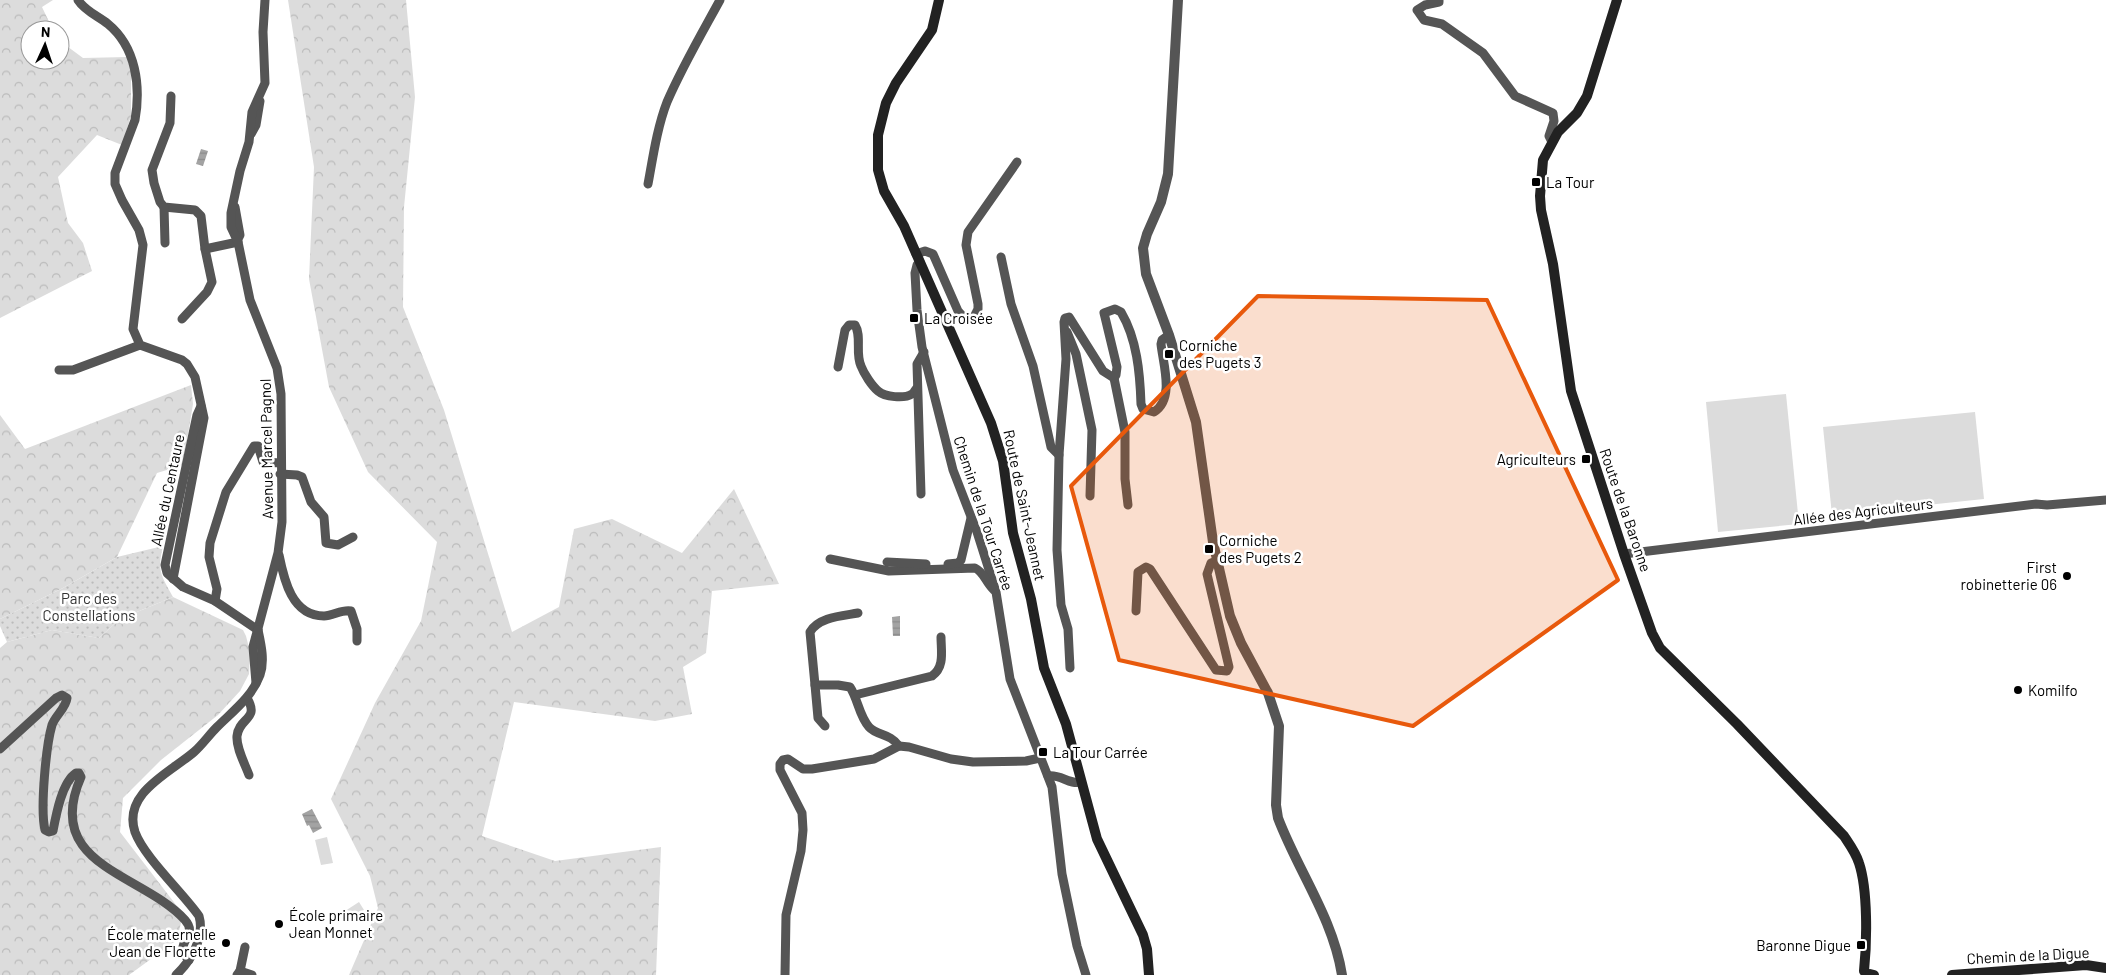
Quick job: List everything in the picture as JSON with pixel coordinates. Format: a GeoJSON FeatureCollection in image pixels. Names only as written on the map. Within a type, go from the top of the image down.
{"type":"FeatureCollection","features":[{"type":"Feature","properties":{"kind":"main road","name":"Route de Saint-Jeannet"},"geometry":{"type":"LineString","coordinates":[[939,0],[932,30],[890,92],[882,113],[878,135],[877,162],[882,185],[918,258],[984,405],[998,441],[1006,479],[1013,533],[1030,599],[1041,656],[1066,724],[1097,839],[1143,935],[1147,949],[1149,975]]}},
{"type":"Feature","properties":{"kind":"main road","name":"Route de la Baronne"},"geometry":{"type":"LineString","coordinates":[[1617,0],[1587,96],[1577,113],[1558,132],[1543,160],[1540,196],[1542,217],[1552,256],[1567,367],[1578,414],[1624,554],[1652,633],[1660,648],[1768,755],[1844,836],[1853,849],[1859,864],[1864,902],[1867,974]]}},
{"type":"Feature","properties":{"kind":"main road","name":"Chemin de la Digue"},"geometry":{"type":"LineString","coordinates":[[1952,975],[2086,964],[2106,968]]}},
{"type":"Feature","properties":{"kind":"street"},"geometry":{"type":"LineString","coordinates":[[59,370],[73,370],[140,345],[134,335],[132,322],[143,253],[142,237],[115,184],[115,173],[135,120],[135,67],[126,44],[119,34],[82,6],[78,0]]}},
{"type":"Feature","properties":{"kind":"street","name":"Avenue Marcel Pagnol"},"geometry":{"type":"LineString","coordinates":[[176,975],[187,968],[201,932],[199,916],[151,858],[138,837],[135,831],[134,818],[137,801],[151,784],[194,752],[248,698],[260,675],[262,661],[258,630],[278,552],[282,508],[280,474],[282,423],[278,368],[250,300],[238,242],[231,227],[231,213],[237,182],[250,137],[252,112],[260,99],[265,83],[263,32],[265,0]]}},
{"type":"Feature","properties":{"kind":"street"},"geometry":{"type":"LineString","coordinates":[[648,184],[667,103],[720,0]]}},
{"type":"Feature","properties":{"kind":"street"},"geometry":{"type":"LineString","coordinates":[[1178,0],[1168,174],[1161,202],[1147,234],[1144,248],[1146,274],[1169,335],[1196,422],[1206,503],[1217,561],[1233,626],[1268,693],[1279,726],[1276,805],[1278,818],[1326,920],[1337,948],[1342,975]]}},
{"type":"Feature","properties":{"kind":"street"},"geometry":{"type":"LineString","coordinates":[[1439,0],[1417,10],[1424,20],[1442,24],[1483,53],[1515,96],[1553,113],[1554,121],[1549,136],[1552,142]]}},
{"type":"Feature","properties":{"kind":"street"},"geometry":{"type":"LineString","coordinates":[[165,243],[164,207],[157,195],[152,170],[170,123],[171,96]]}},
{"type":"Feature","properties":{"kind":"street"},"geometry":{"type":"LineString","coordinates":[[918,258],[925,251],[932,254],[958,311],[965,318],[970,319],[976,315],[978,304],[966,245],[968,232],[1017,162]]}},
{"type":"Feature","properties":{"kind":"street"},"geometry":{"type":"LineString","coordinates":[[164,207],[195,210],[200,213],[212,282],[207,292],[182,319]]}},
{"type":"Feature","properties":{"kind":"street"},"geometry":{"type":"LineString","coordinates":[[205,249],[238,242]]}},
{"type":"Feature","properties":{"kind":"street"},"geometry":{"type":"LineString","coordinates":[[1001,257],[1012,304],[1033,366],[1051,448],[1059,455]]}},
{"type":"Feature","properties":{"kind":"street","name":"Chemin de la Tour Carrée"},"geometry":{"type":"LineString","coordinates":[[918,258],[915,274],[919,330],[924,352],[947,450],[996,592],[1010,679],[1048,776],[1054,799],[1062,874],[1077,946],[1086,975]]}},
{"type":"Feature","properties":{"kind":"street"},"geometry":{"type":"LineString","coordinates":[[1128,505],[1125,479],[1125,432],[1114,378],[1117,367],[1104,313],[1115,309],[1121,312],[1129,329],[1140,379],[1141,404],[1143,409],[1147,411],[1154,412],[1163,402],[1165,382],[1161,344],[1162,340],[1169,335]]}},
{"type":"Feature","properties":{"kind":"street"},"geometry":{"type":"LineString","coordinates":[[1070,668],[1068,628],[1061,605],[1058,569],[1059,455],[1066,359],[1065,318],[1069,318],[1103,371],[1114,378]]}},
{"type":"Feature","properties":{"kind":"street"},"geometry":{"type":"LineString","coordinates":[[838,366],[845,330],[849,325],[854,325],[858,330],[857,357],[862,369],[877,391],[884,395],[899,396],[912,394],[917,388]]}},
{"type":"Feature","properties":{"kind":"street"},"geometry":{"type":"LineString","coordinates":[[1064,328],[1076,354],[1092,430],[1090,496]]}},
{"type":"Feature","properties":{"kind":"street","name":"Allée du Centaure"},"geometry":{"type":"LineString","coordinates":[[140,345],[182,360],[187,364],[195,377],[204,418],[172,579],[183,587],[215,601],[258,630]]}},
{"type":"Feature","properties":{"kind":"street"},"geometry":{"type":"LineString","coordinates":[[921,494],[917,364],[924,352]]}},
{"type":"Feature","properties":{"kind":"street"},"geometry":{"type":"LineString","coordinates":[[215,601],[217,589],[209,557],[210,543],[226,492],[254,446],[258,446],[263,462],[281,463]]}},
{"type":"Feature","properties":{"kind":"street"},"geometry":{"type":"LineString","coordinates":[[280,474],[302,477],[312,502],[324,517],[326,543],[338,545],[353,537]]}},
{"type":"Feature","properties":{"kind":"street","name":"Allée des Agriculteurs"},"geometry":{"type":"LineString","coordinates":[[1624,554],[2036,504],[2048,505],[2106,500]]}},
{"type":"Feature","properties":{"kind":"street"},"geometry":{"type":"LineString","coordinates":[[887,562],[940,565],[958,563],[962,560],[972,518]]}},
{"type":"Feature","properties":{"kind":"street"},"geometry":{"type":"LineString","coordinates":[[278,552],[286,583],[302,609],[326,616],[347,610],[351,611],[357,629],[357,641]]}},
{"type":"Feature","properties":{"kind":"street"},"geometry":{"type":"LineString","coordinates":[[830,559],[889,571],[975,568],[981,570],[988,585],[996,592]]}},
{"type":"Feature","properties":{"kind":"street"},"geometry":{"type":"LineString","coordinates":[[1136,611],[1138,572],[1146,567],[1150,569],[1216,670],[1227,671],[1229,667],[1207,574],[1211,563],[1217,561]]}},
{"type":"Feature","properties":{"kind":"street"},"geometry":{"type":"LineString","coordinates":[[270,586],[276,582],[286,583]]}},
{"type":"Feature","properties":{"kind":"street"},"geometry":{"type":"LineString","coordinates":[[825,726],[818,718],[810,632],[814,625],[821,621],[858,613]]}},
{"type":"Feature","properties":{"kind":"street"},"geometry":{"type":"LineString","coordinates":[[855,695],[932,676],[939,672],[941,665],[941,637]]}},
{"type":"Feature","properties":{"kind":"street"},"geometry":{"type":"LineString","coordinates":[[815,685],[838,684],[850,687],[855,695],[864,721],[870,729],[889,736],[899,746]]}},
{"type":"Feature","properties":{"kind":"street"},"geometry":{"type":"LineString","coordinates":[[0,749],[56,698],[62,695],[67,698],[66,703],[52,724],[50,736],[43,795],[45,830],[48,832],[53,830],[56,813],[69,780],[76,773],[79,773],[81,776],[72,804],[75,830],[81,842],[100,864],[170,905],[187,922],[189,936],[182,947],[182,952],[187,968]]}},
{"type":"Feature","properties":{"kind":"street"},"geometry":{"type":"LineString","coordinates":[[248,698],[253,707],[252,711],[239,730],[237,740],[249,776]]}},
{"type":"Feature","properties":{"kind":"street"},"geometry":{"type":"LineString","coordinates":[[784,975],[786,915],[801,852],[803,830],[802,813],[780,770],[780,764],[783,760],[788,759],[803,769],[812,769],[874,759],[899,746],[951,759],[973,762],[1026,761],[1040,758]]}},
{"type":"Feature","properties":{"kind":"street"},"geometry":{"type":"LineString","coordinates":[[1048,776],[1058,776],[1071,782],[1081,782]]}},
{"type":"Feature","properties":{"kind":"street"},"geometry":{"type":"LineString","coordinates":[[245,947],[239,973],[252,975]]}},
{"type":"Feature","properties":{"kind":"highlighted area"},"geometry":{"type":"Polygon","coordinates":[[[1258,296],[1487,300],[1618,580],[1413,726],[1119,660],[1071,486],[1258,296]]]}},
{"type":"Feature","properties":{"kind":"green space"},"geometry":{"type":"Polygon","coordinates":[[[0,0],[53,0],[42,7],[48,20],[20,20],[20,70],[70,70],[70,48],[83,58],[127,57],[131,70],[131,116],[122,145],[97,135],[58,177],[68,223],[83,243],[92,271],[0,318],[0,0]]]}},
{"type":"Feature","properties":{"kind":"green space"},"geometry":{"type":"Polygon","coordinates":[[[288,0],[406,0],[415,97],[404,207],[403,307],[444,410],[512,632],[559,607],[574,529],[612,519],[682,553],[734,489],[779,584],[712,591],[706,653],[683,667],[692,714],[655,721],[514,702],[482,836],[555,861],[661,847],[656,975],[349,975],[378,908],[370,876],[331,799],[375,703],[421,621],[437,542],[368,472],[329,387],[309,279],[314,167],[288,0]]]}},
{"type":"Feature","properties":{"kind":"green space"},"geometry":{"type":"Polygon","coordinates":[[[191,385],[193,404],[183,465],[157,473],[117,557],[63,588],[0,619],[0,415],[25,449],[191,385]]]}},
{"type":"Feature","properties":{"kind":"green space"},"geometry":{"type":"Polygon","coordinates":[[[1786,394],[1799,524],[1718,532],[1706,402],[1786,394]]]}},
{"type":"Feature","properties":{"kind":"green space"},"geometry":{"type":"Polygon","coordinates":[[[1975,412],[1984,499],[1832,515],[1823,427],[1975,412]]]}},
{"type":"Feature","properties":{"kind":"green space","name":"Parc des Constellations"},"geometry":{"type":"Polygon","coordinates":[[[163,546],[160,561],[161,573],[173,597],[120,619],[99,638],[52,630],[7,642],[0,626],[0,619],[63,588],[117,557],[163,546]]]}},
{"type":"Feature","properties":{"kind":"green space"},"geometry":{"type":"Polygon","coordinates":[[[173,597],[243,630],[250,652],[249,674],[240,691],[218,715],[161,760],[123,798],[120,832],[183,914],[177,940],[129,975],[0,975],[0,648],[7,642],[52,630],[99,638],[120,619],[173,597]]]}},
{"type":"Feature","properties":{"kind":"green space"},"geometry":{"type":"Polygon","coordinates":[[[327,837],[333,863],[321,865],[315,840],[327,837]]]}},
{"type":"Feature","properties":{"kind":"green space"},"geometry":{"type":"Polygon","coordinates":[[[359,902],[364,910],[348,921],[342,913],[359,902]]]}},
{"type":"Feature","properties":{"kind":"shaded area"},"geometry":{"type":"Polygon","coordinates":[[[201,149],[208,151],[203,166],[196,164],[201,149]]]}},
{"type":"Feature","properties":{"kind":"shaded area"},"geometry":{"type":"Polygon","coordinates":[[[900,616],[900,636],[893,636],[892,617],[900,616]]]}},
{"type":"Feature","properties":{"kind":"shaded area"},"geometry":{"type":"Polygon","coordinates":[[[312,809],[322,828],[313,833],[309,825],[307,826],[302,814],[312,809]]]}},
{"type":"Feature","properties":{"kind":"place","name":"La Tour"},"geometry":{"type":"Point","coordinates":[1536,182]}},
{"type":"Feature","properties":{"kind":"place","name":"La Croisée"},"geometry":{"type":"Point","coordinates":[914,318]}},
{"type":"Feature","properties":{"kind":"place","name":"Corniche des Pugets 3"},"geometry":{"type":"Point","coordinates":[1169,354]}},
{"type":"Feature","properties":{"kind":"place","name":"Agriculteurs"},"geometry":{"type":"Point","coordinates":[1586,459]}},
{"type":"Feature","properties":{"kind":"place","name":"Corniche des Pugets 2"},"geometry":{"type":"Point","coordinates":[1209,549]}},
{"type":"Feature","properties":{"kind":"place","name":"First robinetterie 06"},"geometry":{"type":"Point","coordinates":[2067,576]}},
{"type":"Feature","properties":{"kind":"place","name":"Komilfo"},"geometry":{"type":"Point","coordinates":[2018,690]}},
{"type":"Feature","properties":{"kind":"place","name":"La Tour Carrée"},"geometry":{"type":"Point","coordinates":[1043,752]}},
{"type":"Feature","properties":{"kind":"place","name":"École primaire Jean Monnet"},"geometry":{"type":"Point","coordinates":[279,924]}},
{"type":"Feature","properties":{"kind":"place","name":"École maternelle Jean de Florette"},"geometry":{"type":"Point","coordinates":[226,943]}},
{"type":"Feature","properties":{"kind":"place","name":"Baronne Digue"},"geometry":{"type":"Point","coordinates":[1861,945]}}]}
